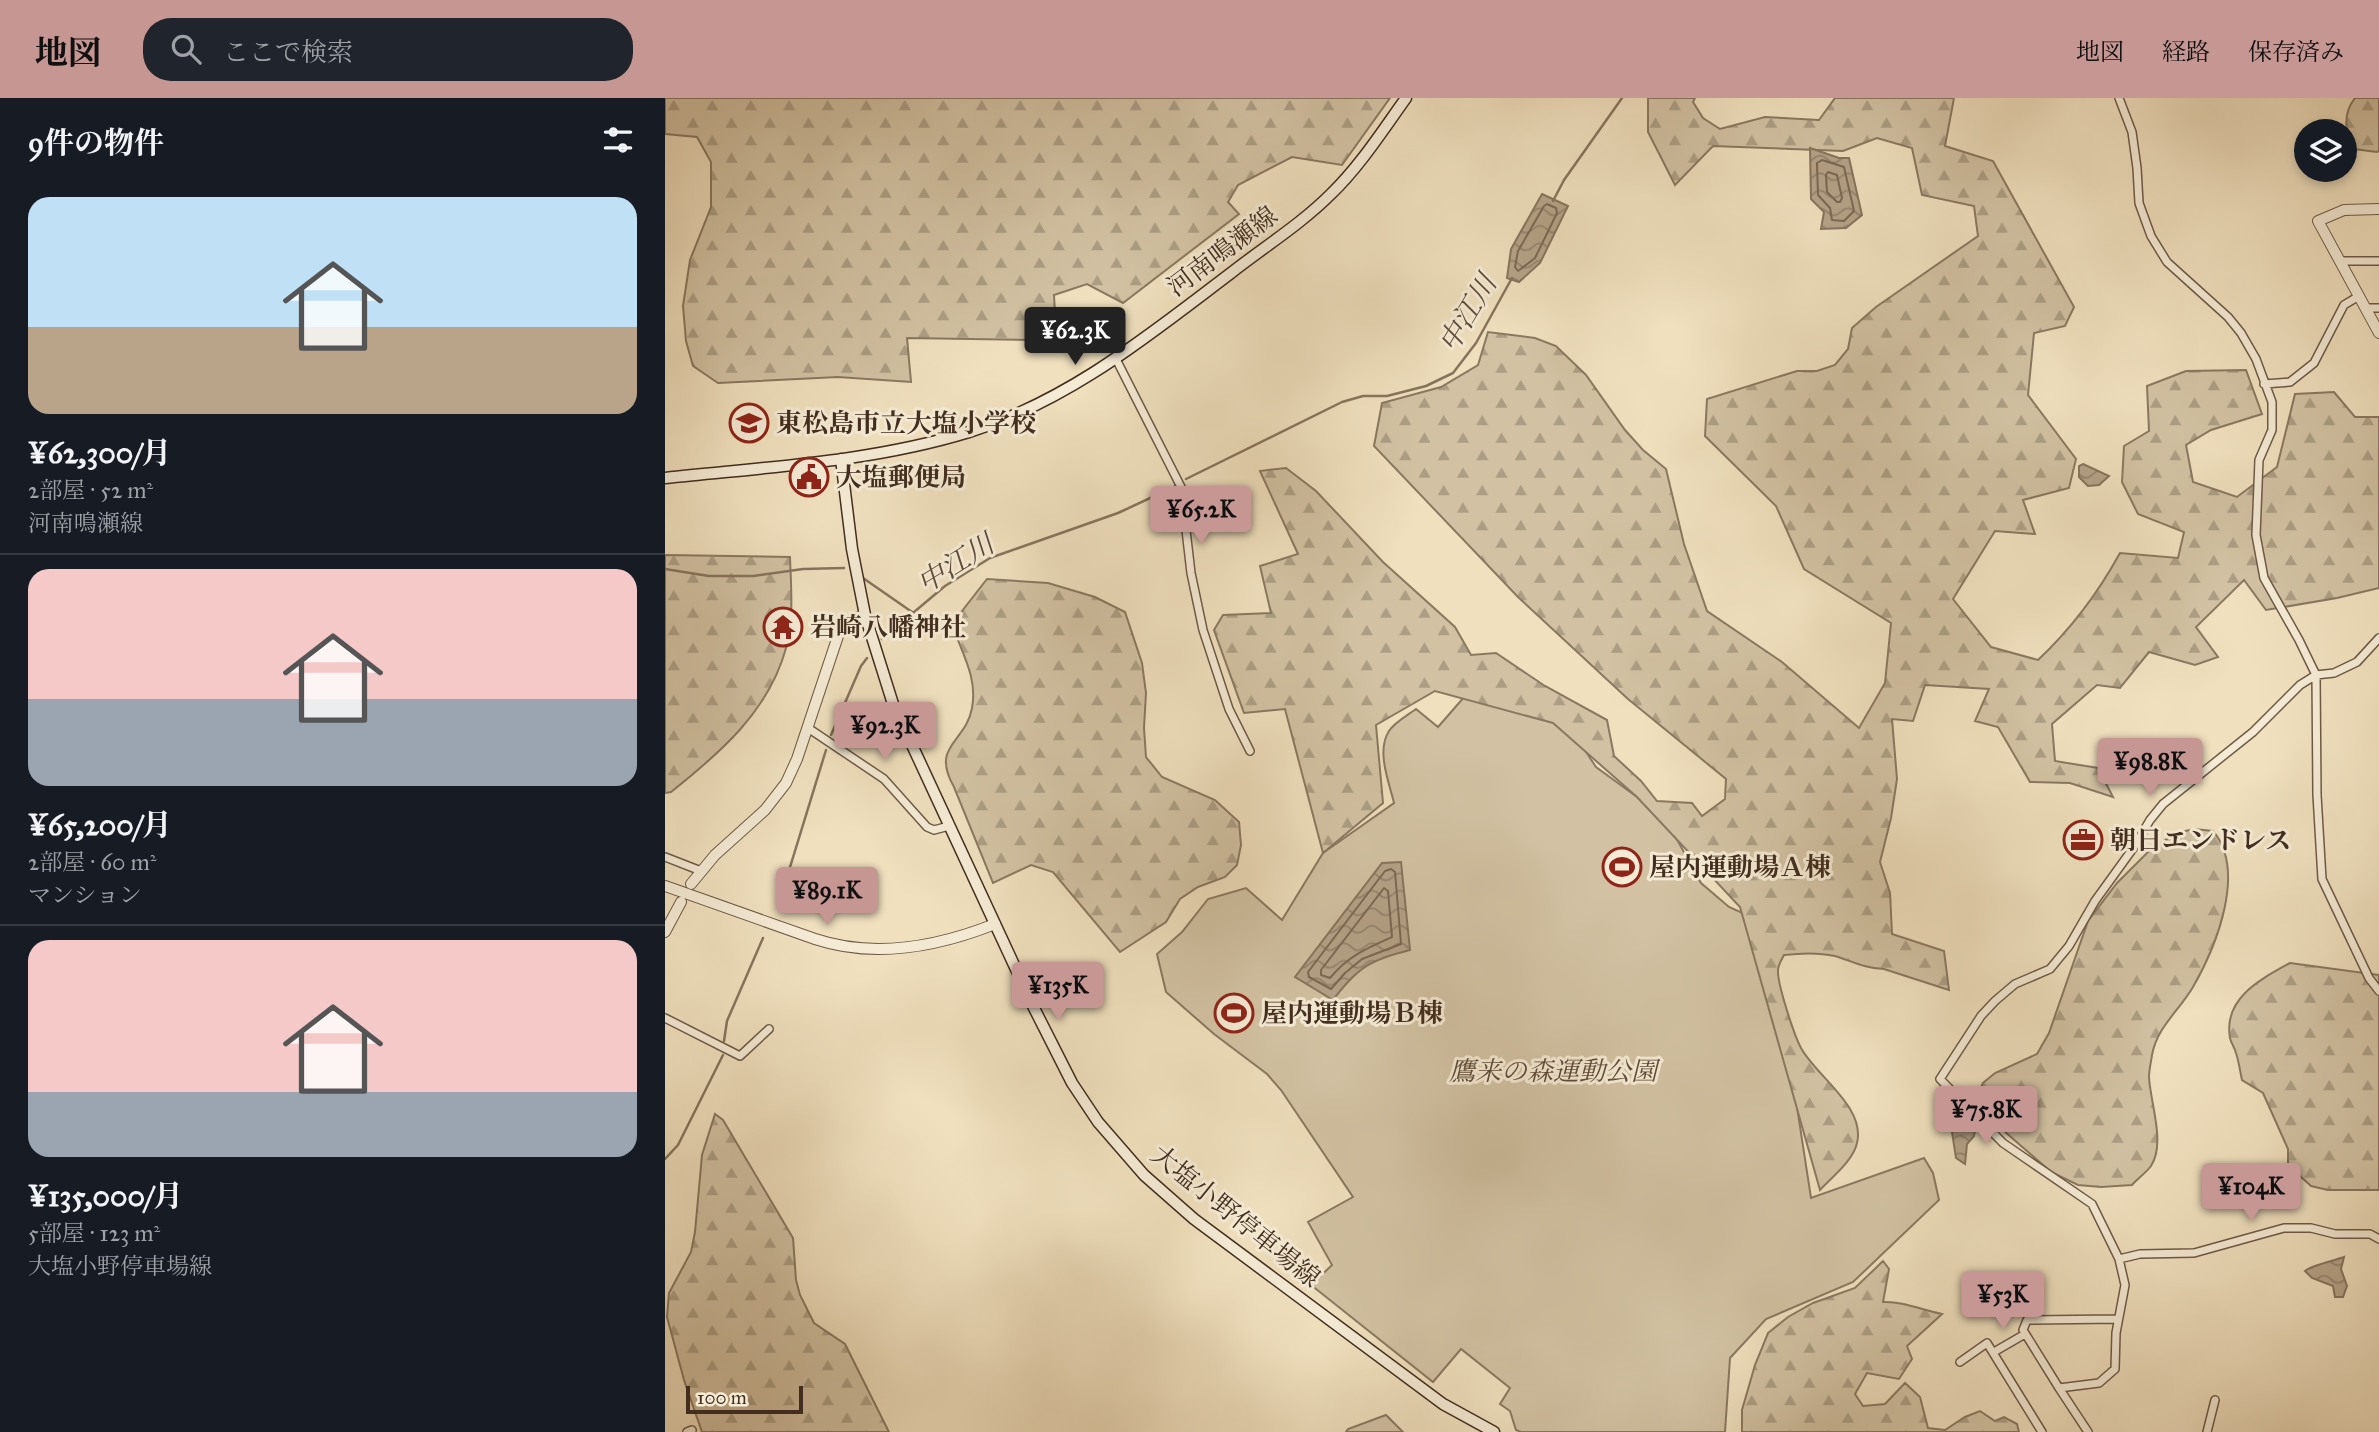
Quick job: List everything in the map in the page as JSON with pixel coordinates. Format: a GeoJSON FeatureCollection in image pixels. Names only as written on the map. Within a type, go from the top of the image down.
{"type":"FeatureCollection","features":[{"type":"Feature","properties":{"kind":"main road","name":"河南鳴瀬線"},"geometry":{"type":"LineString","coordinates":[[665,478],[841,459],[945,439],[1000,421],[1056,395],[1116,359],[1320,205],[1364,156],[1406,98]]}},
{"type":"Feature","properties":{"kind":"main road","name":"大塩小野停車場線"},"geometry":{"type":"LineString","coordinates":[[841,459],[852,549],[865,615],[894,704],[1034,1008],[1072,1083],[1112,1139],[1144,1175],[1194,1219],[1443,1404],[1495,1432]]}},
{"type":"Feature","properties":{"kind":"street"},"geometry":{"type":"LineString","coordinates":[[2119,98],[2132,132],[2139,203],[2151,236],[2167,262],[2228,317],[2241,333],[2256,359],[2272,402],[2272,430],[2259,460],[2256,535],[2264,578],[2316,675],[2317,795],[2322,879],[2369,978],[2379,991]]}},
{"type":"Feature","properties":{"kind":"street"},"geometry":{"type":"LineString","coordinates":[[2379,209],[2344,210],[2318,221],[2379,333]]}},
{"type":"Feature","properties":{"kind":"street"},"geometry":{"type":"LineString","coordinates":[[2340,261],[2379,261]]}},
{"type":"Feature","properties":{"kind":"street"},"geometry":{"type":"LineString","coordinates":[[2264,384],[2290,382],[2313,363],[2344,305],[2359,296]]}},
{"type":"Feature","properties":{"kind":"street"},"geometry":{"type":"LineString","coordinates":[[2365,308],[2379,308]]}},
{"type":"Feature","properties":{"kind":"street"},"geometry":{"type":"LineString","coordinates":[[1116,359],[1181,487],[1191,573],[1203,630],[1229,709],[1250,751]]}},
{"type":"Feature","properties":{"kind":"street"},"geometry":{"type":"LineString","coordinates":[[691,884],[776,797],[797,759],[839,633],[852,619],[865,615]]}},
{"type":"Feature","properties":{"kind":"street"},"geometry":{"type":"LineString","coordinates":[[2059,1388],[2099,1383],[2115,1369],[2116,1333],[2125,1286],[2119,1259],[2092,1204],[2003,1143],[1940,1079],[1982,1016],[1996,1001],[2015,984],[2050,970],[2069,946],[2095,901],[2150,820],[2164,804],[2253,732],[2289,695],[2316,675],[2334,673],[2357,662],[2379,638]]}},
{"type":"Feature","properties":{"kind":"street"},"geometry":{"type":"LineString","coordinates":[[808,727],[884,779],[927,827],[934,830],[949,826]]}},
{"type":"Feature","properties":{"kind":"street"},"geometry":{"type":"LineString","coordinates":[[665,857],[701,871]]}},
{"type":"Feature","properties":{"kind":"street"},"geometry":{"type":"LineString","coordinates":[[665,886],[826,943],[860,950],[907,949],[976,932],[995,924]]}},
{"type":"Feature","properties":{"kind":"street"},"geometry":{"type":"LineString","coordinates":[[665,932],[681,902]]}},
{"type":"Feature","properties":{"kind":"street"},"geometry":{"type":"LineString","coordinates":[[665,1018],[740,1056],[769,1029]]}},
{"type":"Feature","properties":{"kind":"street"},"geometry":{"type":"LineString","coordinates":[[2119,1259],[2148,1253],[2195,1253],[2284,1228],[2311,1228],[2335,1234],[2370,1234],[2379,1238]]}},
{"type":"Feature","properties":{"kind":"street"},"geometry":{"type":"LineString","coordinates":[[2088,1432],[2023,1330],[2027,1320],[2118,1319]]}},
{"type":"Feature","properties":{"kind":"street"},"geometry":{"type":"LineString","coordinates":[[1994,1352],[2025,1334]]}},
{"type":"Feature","properties":{"kind":"street"},"geometry":{"type":"LineString","coordinates":[[1960,1362],[1987,1343],[2042,1432]]}},
{"type":"Feature","properties":{"kind":"street"},"geometry":{"type":"LineString","coordinates":[[2207,1432],[2215,1400]]}},
{"type":"Feature","properties":{"kind":"green space"},"geometry":{"type":"Polygon","coordinates":[[[665,98],[1390,98],[1342,165],[1292,157],[1238,185],[1228,202],[1239,214],[1123,303],[1087,284],[1054,295],[1056,331],[1029,340],[907,338],[911,382],[838,377],[718,383],[693,366],[686,341],[683,306],[690,260],[711,207],[711,162],[697,137],[665,134],[665,98]]]}},
{"type":"Feature","properties":{"kind":"green space"},"geometry":{"type":"Polygon","coordinates":[[[1648,98],[1695,98],[1693,102],[1703,118],[1720,129],[1765,117],[1819,120],[1835,98],[1954,98],[1945,146],[1993,161],[2074,307],[2065,326],[2034,333],[2028,395],[2076,459],[2069,488],[2023,500],[2035,534],[1995,531],[1953,599],[1991,647],[2038,660],[2083,610],[2120,553],[2178,558],[2184,532],[2138,514],[2122,482],[2124,446],[2149,431],[2147,386],[2186,371],[2246,370],[2262,414],[2211,430],[2186,445],[2193,482],[2237,497],[2277,467],[2295,394],[2334,392],[2355,417],[2379,417],[2379,588],[2266,610],[2244,580],[2196,627],[2218,657],[2195,665],[2149,652],[2120,688],[2097,685],[2052,724],[2055,761],[2098,768],[2113,797],[2070,783],[2030,782],[1998,727],[1975,721],[1989,689],[1925,685],[1913,721],[1892,719],[1897,779],[1880,862],[1890,893],[1892,934],[1944,951],[1949,990],[1835,956],[1809,953],[1784,955],[1778,977],[1798,1041],[1808,1059],[1847,1105],[1858,1130],[1855,1150],[1820,1190],[1740,907],[1637,797],[1553,723],[1435,691],[1376,725],[1383,803],[1323,853],[1285,709],[1244,713],[1214,630],[1223,615],[1271,613],[1260,566],[1298,554],[1260,471],[1286,468],[1316,491],[1383,562],[1455,627],[1471,655],[1496,653],[1545,686],[1607,720],[1614,756],[1641,781],[1657,801],[1692,803],[1702,816],[1725,799],[1726,779],[1628,699],[1518,597],[1374,446],[1382,403],[1441,387],[1478,365],[1488,332],[1535,338],[1556,346],[1586,375],[1625,430],[1666,469],[1684,544],[1707,611],[1782,662],[1859,728],[1885,683],[1891,623],[1804,569],[1776,506],[1705,436],[1707,399],[1797,371],[1817,371],[1835,365],[1848,349],[1852,328],[1876,307],[1978,236],[1974,206],[1922,195],[1912,148],[1877,138],[1843,151],[1713,146],[1675,185],[1648,132],[1648,98]]]}},
{"type":"Feature","properties":{"kind":"green space"},"geometry":{"type":"Polygon","coordinates":[[[2355,98],[2379,98],[2379,151],[2357,149],[2357,119],[2347,119],[2355,98]]]}},
{"type":"Feature","properties":{"kind":"green space"},"geometry":{"type":"Polygon","coordinates":[[[665,555],[790,557],[791,603],[786,648],[768,692],[741,729],[724,746],[671,792],[665,793],[665,555]]]}},
{"type":"Feature","properties":{"kind":"green space"},"geometry":{"type":"Polygon","coordinates":[[[987,579],[1048,583],[1095,597],[1125,612],[1142,663],[1146,693],[1146,757],[1162,777],[1215,800],[1239,822],[1241,845],[1237,865],[1225,877],[1198,887],[1180,899],[1166,922],[1120,952],[1053,872],[1031,865],[993,883],[948,773],[948,753],[969,720],[973,697],[971,675],[952,624],[987,579]]]}},
{"type":"Feature","properties":{"kind":"green space","name":"鷹来の森運動公園"},"geometry":{"type":"Polygon","coordinates":[[[1472,688],[1541,712],[1580,743],[1596,767],[1637,797],[1674,834],[1701,883],[1729,907],[1769,925],[1811,1198],[1924,1158],[1933,1173],[1939,1200],[1853,1282],[1766,1319],[1730,1358],[1725,1432],[1521,1432],[1516,1430],[1510,1411],[1500,1404],[1510,1388],[1461,1349],[1433,1382],[1311,1285],[1332,1265],[1308,1222],[1353,1197],[1281,1090],[1267,1074],[1214,1034],[1166,992],[1157,954],[1182,932],[1208,899],[1246,888],[1282,920],[1323,853],[1394,803],[1384,757],[1385,739],[1389,731],[1416,709],[1438,727],[1472,688]]]}},
{"type":"Feature","properties":{"kind":"green space"},"geometry":{"type":"Polygon","coordinates":[[[2194,829],[2213,831],[2223,848],[2228,887],[2211,951],[2193,987],[2163,1028],[2152,1055],[2149,1077],[2157,1134],[2155,1157],[2149,1169],[2132,1185],[2078,1185],[2051,1172],[1981,1111],[1977,1095],[1983,1083],[1995,1073],[2037,1054],[2049,1033],[2088,921],[2117,883],[2152,848],[2177,833],[2194,829]]]}},
{"type":"Feature","properties":{"kind":"green space"},"geometry":{"type":"Polygon","coordinates":[[[2290,963],[2379,975],[2379,1190],[2328,1190],[2311,1186],[2288,1165],[2288,1149],[2263,1093],[2242,1080],[2230,1038],[2232,1012],[2238,1001],[2256,983],[2290,963]]]}},
{"type":"Feature","properties":{"kind":"green space"},"geometry":{"type":"Polygon","coordinates":[[[715,1114],[723,1120],[793,1238],[796,1280],[800,1295],[814,1323],[845,1344],[889,1432],[702,1432],[667,1317],[669,1293],[691,1252],[702,1155],[715,1114]]]}},
{"type":"Feature","properties":{"kind":"green space"},"geometry":{"type":"Polygon","coordinates":[[[1883,1261],[1889,1269],[1883,1302],[1905,1304],[1942,1314],[1907,1346],[1912,1359],[1899,1379],[1867,1373],[1855,1394],[1863,1406],[1885,1404],[1905,1383],[1920,1397],[1928,1428],[1945,1430],[1980,1411],[1995,1421],[2004,1417],[2017,1424],[2019,1432],[1742,1432],[1742,1410],[1768,1333],[1788,1317],[1813,1303],[1855,1288],[1883,1261]]]}},
{"type":"Feature","properties":{"kind":"green space"},"geometry":{"type":"Polygon","coordinates":[[[1386,1415],[1403,1432],[1346,1432],[1348,1429],[1386,1415]]]}},
{"type":"Feature","properties":{"kind":"water"},"geometry":{"type":"Polygon","coordinates":[[[1810,148],[1839,158],[1849,158],[1862,215],[1846,228],[1821,229],[1824,212],[1811,199],[1810,148]]]}},
{"type":"Feature","properties":{"kind":"water"},"geometry":{"type":"Polygon","coordinates":[[[1542,194],[1568,206],[1540,263],[1519,282],[1507,278],[1511,249],[1542,194]]]}},
{"type":"Feature","properties":{"kind":"water"},"geometry":{"type":"Polygon","coordinates":[[[2083,464],[2109,476],[2099,485],[2088,486],[2079,477],[2079,466],[2083,464]]]}},
{"type":"Feature","properties":{"kind":"water"},"geometry":{"type":"Polygon","coordinates":[[[1401,862],[1410,950],[1366,966],[1333,1000],[1295,977],[1382,863],[1401,862]]]}},
{"type":"Feature","properties":{"kind":"water"},"geometry":{"type":"Polygon","coordinates":[[[1940,1109],[1948,1110],[1958,1117],[1969,1114],[1977,1120],[1974,1136],[1967,1144],[1965,1164],[1956,1158],[1950,1119],[1940,1109]]]}},
{"type":"Feature","properties":{"kind":"water"},"geometry":{"type":"Polygon","coordinates":[[[2344,1257],[2341,1269],[2347,1286],[2343,1297],[2335,1297],[2333,1286],[2312,1278],[2305,1271],[2318,1265],[2344,1257]]]}},
{"type":"Feature","properties":{"kind":"waterway","name":"中江川"},"geometry":{"type":"LineString","coordinates":[[1553,201],[1564,180],[1622,98]]}},
{"type":"Feature","properties":{"kind":"waterway","name":"中江川"},"geometry":{"type":"LineString","coordinates":[[1186,479],[1342,402],[1363,396],[1387,396],[1426,386],[1453,373],[1476,343],[1512,278]]}},
{"type":"Feature","properties":{"kind":"waterway","name":"中江川"},"geometry":{"type":"LineString","coordinates":[[882,639],[945,586],[990,558],[1118,513],[1176,486]]}},
{"type":"Feature","properties":{"kind":"waterway"},"geometry":{"type":"LineString","coordinates":[[665,569],[709,576],[753,576],[803,569],[844,568]]}},
{"type":"Feature","properties":{"kind":"waterway"},"geometry":{"type":"LineString","coordinates":[[863,578],[912,612]]}},
{"type":"Feature","properties":{"kind":"waterway"},"geometry":{"type":"LineString","coordinates":[[831,735],[867,658]]}},
{"type":"Feature","properties":{"kind":"waterway"},"geometry":{"type":"LineString","coordinates":[[779,903],[826,750]]}},
{"type":"Feature","properties":{"kind":"waterway"},"geometry":{"type":"LineString","coordinates":[[724,1041],[727,1021],[763,938]]}},
{"type":"Feature","properties":{"kind":"waterway"},"geometry":{"type":"LineString","coordinates":[[665,1159],[678,1145],[723,1055]]}},
{"type":"Feature","properties":{"kind":"place","name":"東松島市立大塩小学校"},"geometry":{"type":"Point","coordinates":[749,423]}},
{"type":"Feature","properties":{"kind":"place","name":"大塩郵便局"},"geometry":{"type":"Point","coordinates":[809,477]}},
{"type":"Feature","properties":{"kind":"place","name":"岩崎八幡神社"},"geometry":{"type":"Point","coordinates":[783,627]}},
{"type":"Feature","properties":{"kind":"place","name":"朝日エンドレス"},"geometry":{"type":"Point","coordinates":[2083,840]}},
{"type":"Feature","properties":{"kind":"place","name":"屋内運動場Ａ棟"},"geometry":{"type":"Point","coordinates":[1622,867]}},
{"type":"Feature","properties":{"kind":"place","name":"屋内運動場Ｂ棟"},"geometry":{"type":"Point","coordinates":[1234,1013]}}]}
